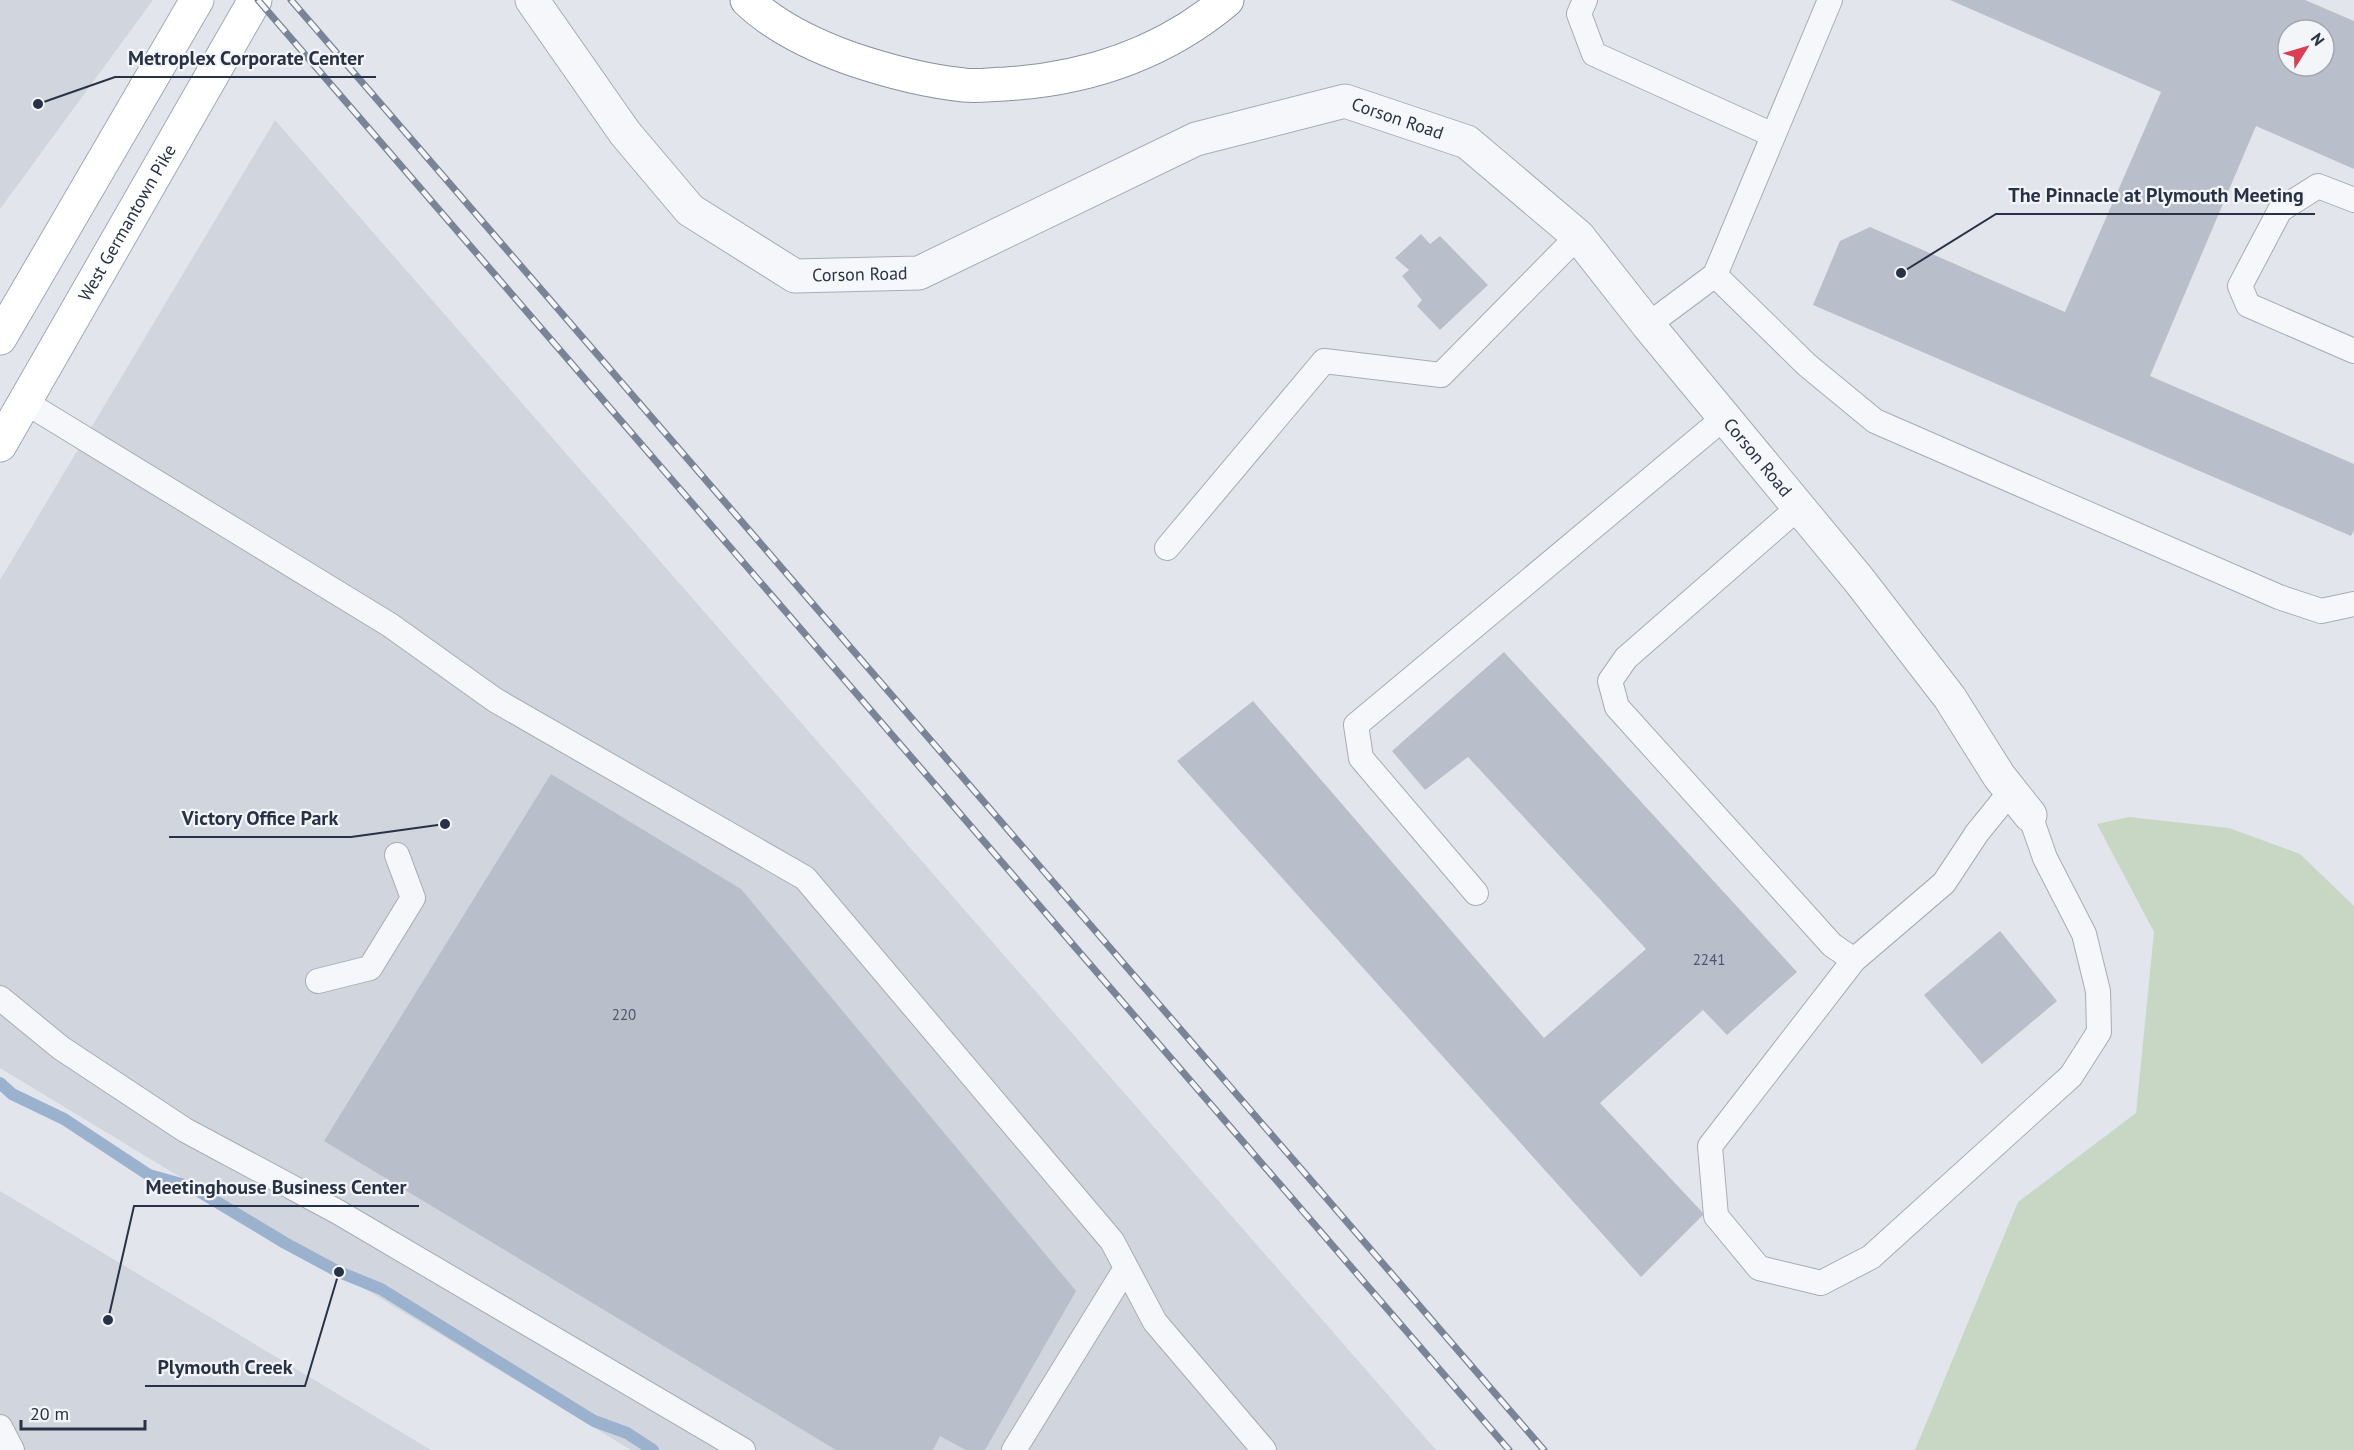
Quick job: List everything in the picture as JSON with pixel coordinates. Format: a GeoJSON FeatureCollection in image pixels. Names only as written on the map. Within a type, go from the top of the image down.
{"type":"FeatureCollection","features":[{"type":"Feature","properties":{"kind":"main road"},"geometry":{"type":"LineString","coordinates":[[0,338],[197,0]]}},
{"type":"Feature","properties":{"kind":"main road","name":"West Germantown Pike"},"geometry":{"type":"LineString","coordinates":[[0,445],[255,0]]}},
{"type":"Feature","properties":{"kind":"main road"},"geometry":{"type":"LineString","coordinates":[[747,0],[760,12],[820,47],[891,72],[967,86],[1036,82],[1090,72],[1153,50],[1213,12],[1227,0]]}},
{"type":"Feature","properties":{"kind":"street","name":"Corson Road"},"geometry":{"type":"LineString","coordinates":[[532,0],[625,133],[690,210],[795,276],[919,273],[1196,139],[1345,101],[1467,142],[1578,236],[1859,580],[1950,698],[1999,776],[2021,803]]}},
{"type":"Feature","properties":{"kind":"lane"},"geometry":{"type":"LineString","coordinates":[[1585,0],[1579,14],[1594,54],[1773,135]]}},
{"type":"Feature","properties":{"kind":"lane"},"geometry":{"type":"LineString","coordinates":[[1648,324],[1715,275],[1830,0]]}},
{"type":"Feature","properties":{"kind":"lane"},"geometry":{"type":"LineString","coordinates":[[2354,200],[2318,186],[2280,210],[2240,286],[2248,305],[2354,351]]}},
{"type":"Feature","properties":{"kind":"lane"},"geometry":{"type":"LineString","coordinates":[[1167,548],[1324,361],[1442,375],[1578,236]]}},
{"type":"Feature","properties":{"kind":"lane"},"geometry":{"type":"LineString","coordinates":[[1715,275],[1808,365],[1875,421],[2279,597],[2321,611],[2354,604]]}},
{"type":"Feature","properties":{"kind":"lane"},"geometry":{"type":"LineString","coordinates":[[25,402],[390,625],[495,700],[805,878],[1112,1240],[1155,1322],[1264,1450]]}},
{"type":"Feature","properties":{"kind":"lane"},"geometry":{"type":"LineString","coordinates":[[1476,893],[1361,758],[1356,724],[1725,417]]}},
{"type":"Feature","properties":{"kind":"lane"},"geometry":{"type":"LineString","coordinates":[[1799,507],[1626,658],[1610,681],[1617,707],[1832,945],[1854,960]]}},
{"type":"Feature","properties":{"kind":"lane"},"geometry":{"type":"LineString","coordinates":[[2021,803],[2044,858],[2084,934],[2098,991],[2099,1032],[2071,1076],[1871,1257],[1821,1283],[1759,1268],[1716,1216],[1710,1146],[1854,960],[1944,883],[1977,833],[2021,803]]}},
{"type":"Feature","properties":{"kind":"lane"},"geometry":{"type":"LineString","coordinates":[[318,981],[370,968],[413,898],[397,855]]}},
{"type":"Feature","properties":{"kind":"lane"},"geometry":{"type":"LineString","coordinates":[[0,998],[61,1048],[185,1130],[338,1212],[743,1450]]}},
{"type":"Feature","properties":{"kind":"lane"},"geometry":{"type":"LineString","coordinates":[[1014,1450],[1126,1268]]}},
{"type":"Feature","properties":{"kind":"lane"},"geometry":{"type":"LineString","coordinates":[[0,1427],[12,1450]]}},
{"type":"Feature","properties":{"kind":"shaded area"},"geometry":{"type":"Polygon","coordinates":[[[0,0],[153,0],[0,209],[0,0]]]}},
{"type":"Feature","properties":{"kind":"shaded area"},"geometry":{"type":"Polygon","coordinates":[[[275,120],[1436,1450],[631,1450],[0,1068],[0,580],[275,120]]]}},
{"type":"Feature","properties":{"kind":"shaded area"},"geometry":{"type":"Polygon","coordinates":[[[0,1191],[431,1450],[0,1450],[0,1191]]]}},
{"type":"Feature","properties":{"kind":"green space"},"geometry":{"type":"Polygon","coordinates":[[[2129,817],[2229,828],[2300,854],[2354,906],[2354,1450],[1915,1450],[2018,1202],[2136,1113],[2154,932],[2097,824],[2129,817]]]}},
{"type":"Feature","properties":{"kind":"building"},"geometry":{"type":"Polygon","coordinates":[[[1950,0],[2305,0],[2354,21],[2354,169],[2256,126],[2150,376],[2354,464],[2354,530],[2351,536],[1813,305],[1840,241],[1870,227],[2065,312],[2161,92],[1950,0]]]}},
{"type":"Feature","properties":{"kind":"building"},"geometry":{"type":"Polygon","coordinates":[[[1421,234],[1430,244],[1440,236],[1488,285],[1440,330],[1417,306],[1422,300],[1402,276],[1409,270],[1395,258],[1421,234]]]}},
{"type":"Feature","properties":{"kind":"building"},"geometry":{"type":"Polygon","coordinates":[[[1504,652],[1797,972],[1727,1035],[1703,1010],[1600,1103],[1704,1214],[1641,1277],[1177,761],[1253,701],[1544,1038],[1646,949],[1468,757],[1425,790],[1392,751],[1504,652]]]}},
{"type":"Feature","properties":{"kind":"building"},"geometry":{"type":"Polygon","coordinates":[[[551,774],[741,889],[1076,1291],[985,1450],[966,1450],[940,1436],[933,1450],[836,1450],[324,1141],[551,774]]]}},
{"type":"Feature","properties":{"kind":"building"},"geometry":{"type":"Polygon","coordinates":[[[2000,931],[2057,1001],[1982,1064],[1924,995],[2000,931]]]}},
{"type":"Feature","properties":{"kind":"waterway"},"geometry":{"type":"LineString","coordinates":[[0,1083],[12,1094],[64,1119],[149,1175],[192,1187],[285,1243],[339,1272],[381,1289],[594,1421],[627,1433],[653,1450]]}},
{"type":"Feature","properties":{"kind":"railway"},"geometry":{"type":"LineString","coordinates":[[258,0],[1509,1450]]}},
{"type":"Feature","properties":{"kind":"railway"},"geometry":{"type":"LineString","coordinates":[[291,0],[1544,1450]]}},
{"type":"Feature","properties":{"kind":"place","name":"Metroplex Corporate Center"},"geometry":{"type":"Point","coordinates":[38,104]}},
{"type":"Feature","properties":{"kind":"place","name":"The Pinnacle at Plymouth Meeting"},"geometry":{"type":"Point","coordinates":[1901,273]}},
{"type":"Feature","properties":{"kind":"place","name":"Victory Office Park"},"geometry":{"type":"Point","coordinates":[445,824]}},
{"type":"Feature","properties":{"kind":"place","name":"Plymouth Creek"},"geometry":{"type":"Point","coordinates":[339,1272]}},
{"type":"Feature","properties":{"kind":"place","name":"Meetinghouse Business Center"},"geometry":{"type":"Point","coordinates":[108,1320]}}]}
